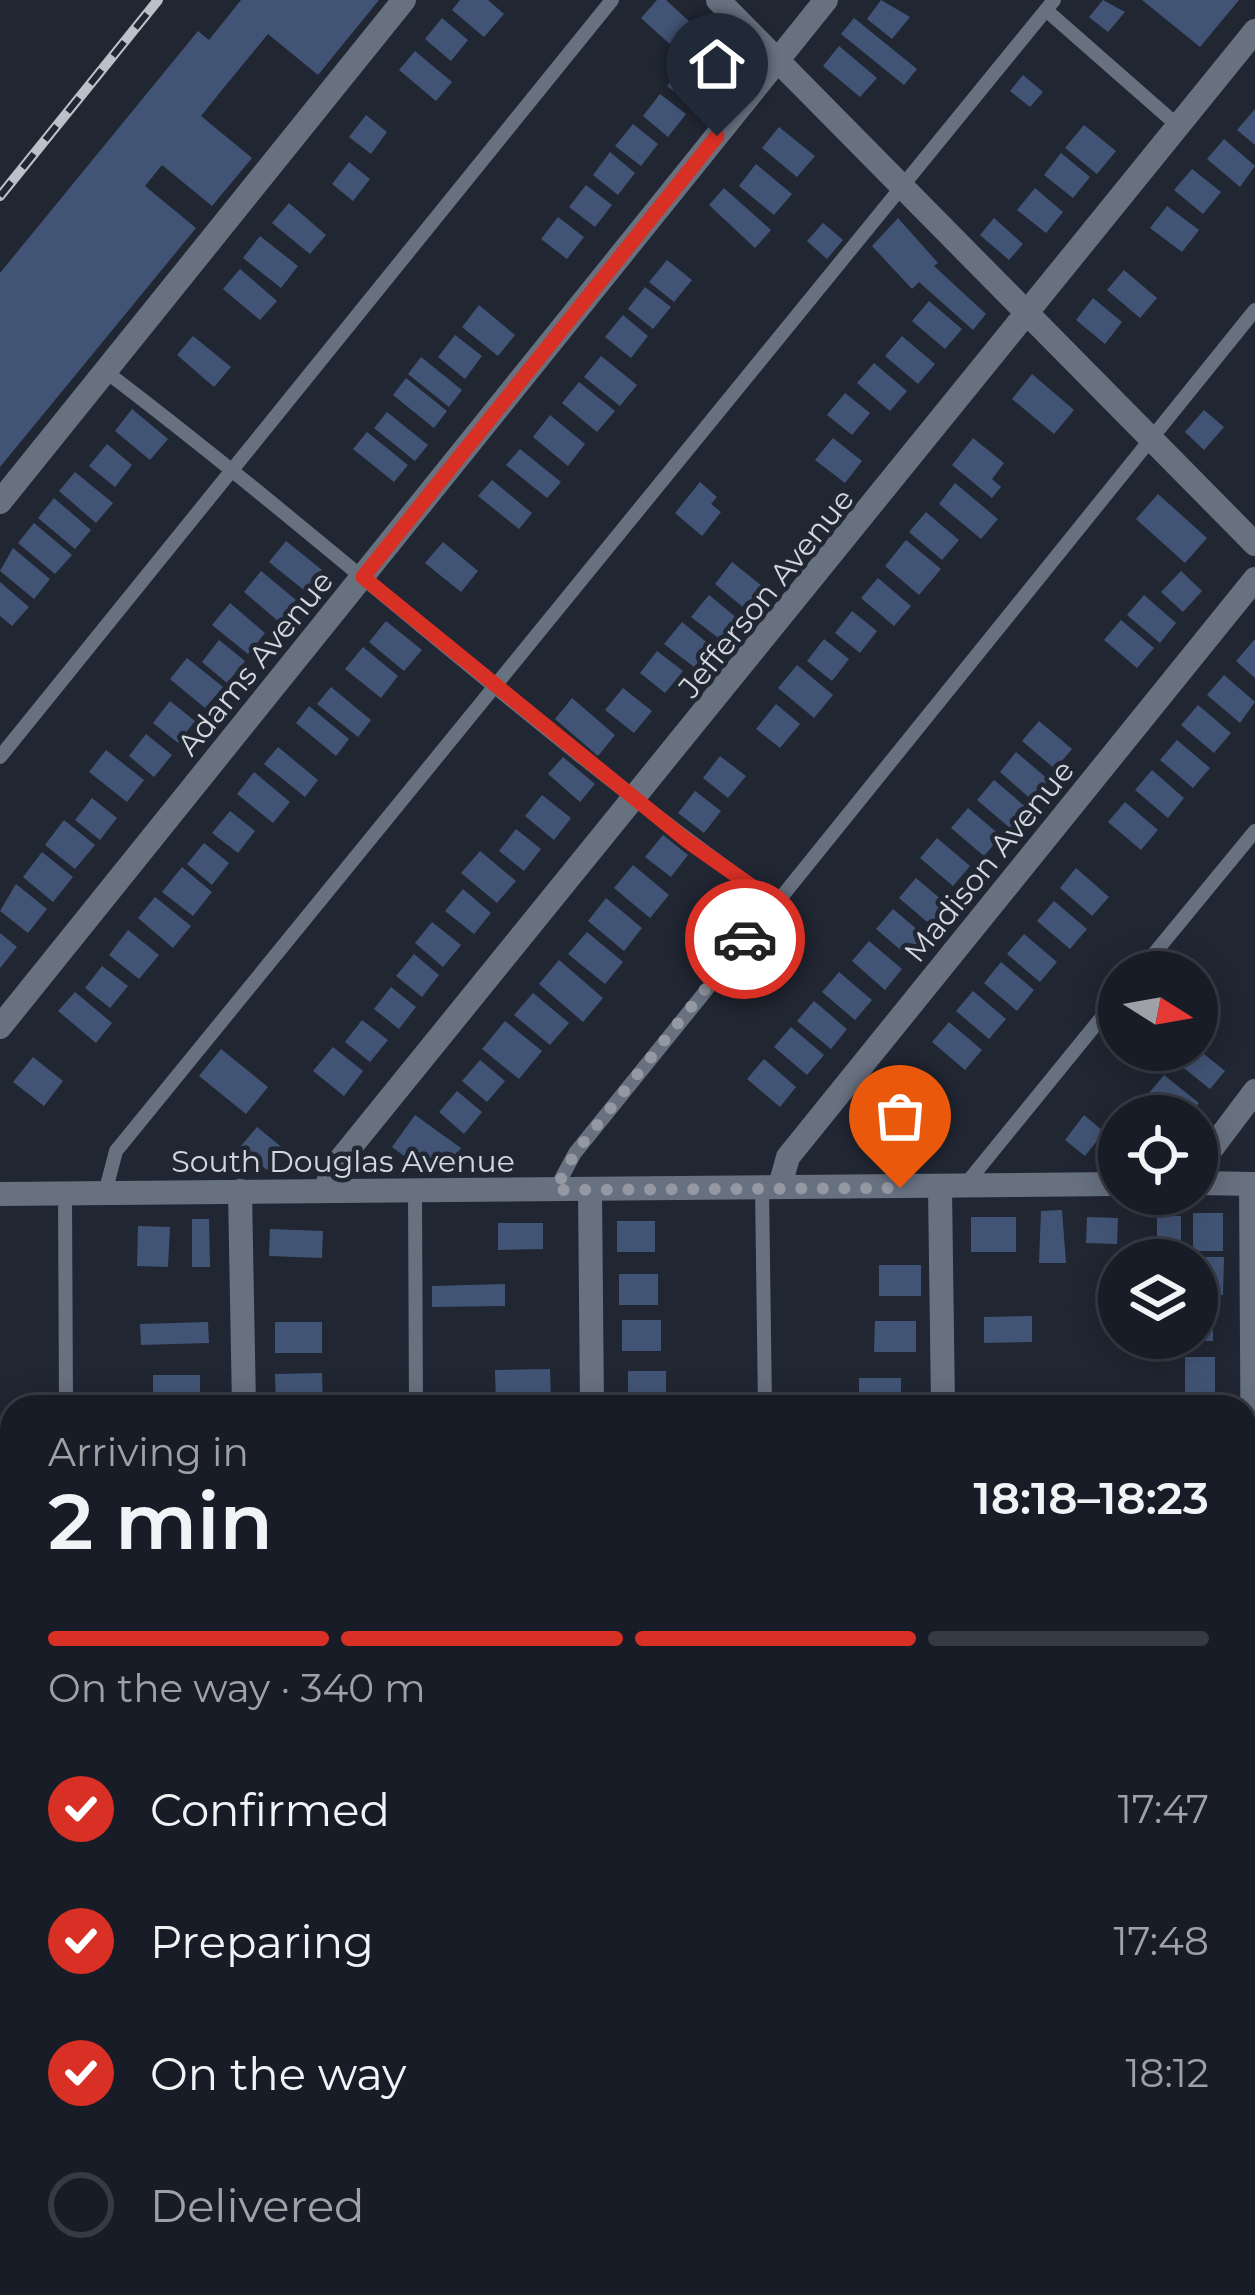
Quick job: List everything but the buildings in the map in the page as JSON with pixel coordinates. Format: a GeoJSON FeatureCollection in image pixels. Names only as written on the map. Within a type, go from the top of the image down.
{"type":"FeatureCollection","features":[{"type":"Feature","properties":{"kind":"street"},"geometry":{"type":"LineString","coordinates":[[0,502],[404,0]]}},
{"type":"Feature","properties":{"kind":"street"},"geometry":{"type":"LineString","coordinates":[[718,0],[1255,544]]}},
{"type":"Feature","properties":{"kind":"street","name":"Adams Avenue"},"geometry":{"type":"LineString","coordinates":[[0,1027],[826,0]]}},
{"type":"Feature","properties":{"kind":"street","name":"Jefferson Avenue"},"geometry":{"type":"LineString","coordinates":[[323,1191],[336,1165],[637,801],[1255,31]]}},
{"type":"Feature","properties":{"kind":"street","name":"Madison Avenue"},"geometry":{"type":"LineString","coordinates":[[771,1186],[788,1157],[1255,579]]}},
{"type":"Feature","properties":{"kind":"street"},"geometry":{"type":"LineString","coordinates":[[1218,1140],[1255,1091]]}},
{"type":"Feature","properties":{"kind":"street"},"geometry":{"type":"LineString","coordinates":[[1218,1183],[1253,1184],[1254,1395]]}},
{"type":"Feature","properties":{"kind":"street","name":"South Douglas Avenue"},"geometry":{"type":"LineString","coordinates":[[0,1194],[1098,1184]]}},
{"type":"Feature","properties":{"kind":"street"},"geometry":{"type":"LineString","coordinates":[[943,1395],[951,1188]]}},
{"type":"Feature","properties":{"kind":"street"},"geometry":{"type":"LineString","coordinates":[[590,1190],[592,1395]]}},
{"type":"Feature","properties":{"kind":"street"},"geometry":{"type":"LineString","coordinates":[[240,1191],[244,1395]]}},
{"type":"Feature","properties":{"kind":"lane"},"geometry":{"type":"LineString","coordinates":[[0,757],[612,0]]}},
{"type":"Feature","properties":{"kind":"lane"},"geometry":{"type":"LineString","coordinates":[[105,1193],[116,1151],[1050,5],[1177,125]]}},
{"type":"Feature","properties":{"kind":"lane"},"geometry":{"type":"LineString","coordinates":[[555,1190],[575,1153],[774,902],[1255,310]]}},
{"type":"Feature","properties":{"kind":"lane"},"geometry":{"type":"LineString","coordinates":[[105,371],[233,469],[637,801],[774,902]]}},
{"type":"Feature","properties":{"kind":"lane"},"geometry":{"type":"LineString","coordinates":[[1156,951],[1255,831]]}},
{"type":"Feature","properties":{"kind":"lane"},"geometry":{"type":"LineString","coordinates":[[951,1188],[1098,1021]]}},
{"type":"Feature","properties":{"kind":"lane"},"geometry":{"type":"LineString","coordinates":[[765,1395],[771,1186]]}},
{"type":"Feature","properties":{"kind":"lane"},"geometry":{"type":"LineString","coordinates":[[415,1190],[416,1395]]}},
{"type":"Feature","properties":{"kind":"lane"},"geometry":{"type":"LineString","coordinates":[[65,1193],[66,1395]]}},
{"type":"Feature","properties":{"kind":"railway"},"geometry":{"type":"LineString","coordinates":[[0,196],[158,0]]}},
{"type":"Feature","properties":{"kind":"way so far"},"geometry":{"type":"LineString","coordinates":[[745,939],[575,1153],[555,1190],[900,1188]]}},
{"type":"Feature","properties":{"kind":"route"},"geometry":{"type":"LineString","coordinates":[[717,136],[363,577],[686,840],[774,902],[745,939]]}}]}
